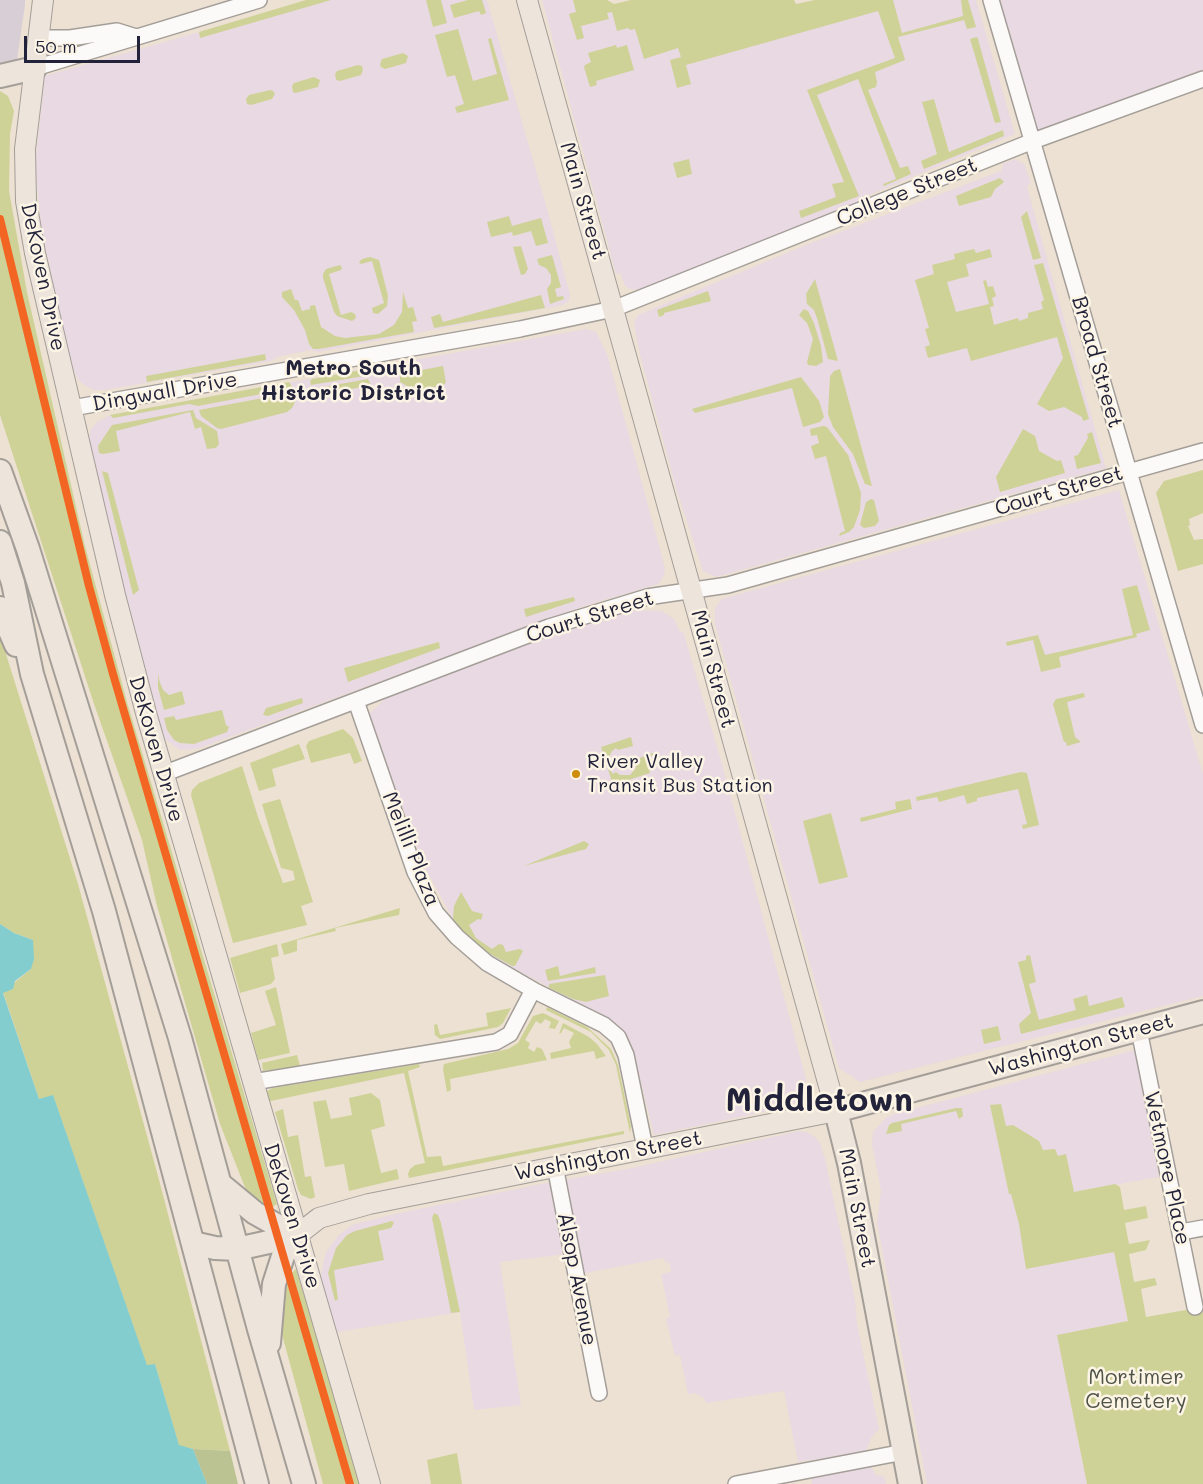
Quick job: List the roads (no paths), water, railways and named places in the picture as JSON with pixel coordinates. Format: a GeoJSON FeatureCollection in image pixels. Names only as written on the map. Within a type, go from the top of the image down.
{"type":"FeatureCollection","features":[{"type":"Feature","properties":{"kind":"highway"},"geometry":{"type":"LineString","coordinates":[[0,76],[35,68]]}},
{"type":"Feature","properties":{"kind":"highway"},"geometry":{"type":"LineString","coordinates":[[0,471],[28,549],[180,1038],[304,1484]]}},
{"type":"Feature","properties":{"kind":"highway"},"geometry":{"type":"LineString","coordinates":[[0,542],[13,583],[32,674],[104,911],[257,1484]]}},
{"type":"Feature","properties":{"kind":"highway"},"geometry":{"type":"LineString","coordinates":[[0,608],[19,652],[32,674]]}},
{"type":"Feature","properties":{"kind":"highway","name":"Washington Street"},"geometry":{"type":"LineString","coordinates":[[836,1111],[1203,1012]]}},
{"type":"Feature","properties":{"kind":"highway","name":"Main Street"},"geometry":{"type":"LineString","coordinates":[[836,1111],[849,1163],[910,1484]]}},
{"type":"Feature","properties":{"kind":"highway"},"geometry":{"type":"LineString","coordinates":[[220,1184],[255,1213],[296,1236]]}},
{"type":"Feature","properties":{"kind":"highway"},"geometry":{"type":"LineString","coordinates":[[193,1243],[215,1248],[237,1249],[296,1236]]}},
{"type":"Feature","properties":{"kind":"highway"},"geometry":{"type":"LineString","coordinates":[[268,1359],[274,1284],[283,1256],[296,1236]]}},
{"type":"Feature","properties":{"kind":"main road","name":"DeKoven Drive"},"geometry":{"type":"LineString","coordinates":[[43,0],[25,149],[26,201],[35,253],[115,595],[163,774],[370,1484]]}},
{"type":"Feature","properties":{"kind":"main road","name":"Main Street"},"geometry":{"type":"LineString","coordinates":[[527,0],[836,1111]]}},
{"type":"Feature","properties":{"kind":"main road","name":"Washington Street"},"geometry":{"type":"LineString","coordinates":[[296,1236],[319,1218],[339,1211],[836,1111]]}},
{"type":"Feature","properties":{"kind":"street"},"geometry":{"type":"LineString","coordinates":[[35,68],[260,0]]}},
{"type":"Feature","properties":{"kind":"street","name":"Broad Street"},"geometry":{"type":"LineString","coordinates":[[991,0],[1203,725]]}},
{"type":"Feature","properties":{"kind":"street"},"geometry":{"type":"LineString","coordinates":[[40,38],[70,38],[117,31],[136,37]]}},
{"type":"Feature","properties":{"kind":"street","name":"College Street"},"geometry":{"type":"LineString","coordinates":[[613,309],[1033,141],[1203,79]]}},
{"type":"Feature","properties":{"kind":"street","name":"Dingwall Drive"},"geometry":{"type":"LineString","coordinates":[[72,408],[520,329],[613,309]]}},
{"type":"Feature","properties":{"kind":"street","name":"Court Street"},"geometry":{"type":"LineString","coordinates":[[163,774],[549,627],[647,597],[728,585],[1203,451]]}},
{"type":"Feature","properties":{"kind":"street","name":"Melilli Plaza"},"geometry":{"type":"LineString","coordinates":[[356,701],[415,872],[432,907],[449,929],[477,956],[533,990],[594,1020],[618,1037],[626,1055],[645,1148]]}},
{"type":"Feature","properties":{"kind":"street"},"geometry":{"type":"LineString","coordinates":[[253,1082],[496,1042],[510,1034],[533,990]]}},
{"type":"Feature","properties":{"kind":"street","name":"Wetmore Place"},"geometry":{"type":"LineString","coordinates":[[1139,1030],[1196,1307]]}},
{"type":"Feature","properties":{"kind":"street","name":"Alsop Avenue"},"geometry":{"type":"LineString","coordinates":[[555,1166],[598,1392]]}},
{"type":"Feature","properties":{"kind":"street"},"geometry":{"type":"LineString","coordinates":[[1181,1232],[1203,1228]]}},
{"type":"Feature","properties":{"kind":"street"},"geometry":{"type":"LineString","coordinates":[[736,1484],[904,1452]]}},
{"type":"Feature","properties":{"kind":"water"},"geometry":{"type":"Polygon","coordinates":[[[0,924],[14,933],[33,940],[34,959],[31,969],[15,981],[13,989],[3,993],[39,1099],[53,1095],[147,1365],[155,1364],[179,1445],[193,1449],[207,1484],[0,1484],[0,924]]]}},
{"type":"Feature","properties":{"kind":"place","name":"River Valley Transit Bus Station"},"geometry":{"type":"Point","coordinates":[576,774]}},
{"type":"Feature","properties":{"kind":"district","name":"Metro South Historic District"},"geometry":{"type":"Point","coordinates":[353,380]}},
{"type":"Feature","properties":{"kind":"district","name":"Middletown"},"geometry":{"type":"Point","coordinates":[819,1101]}},
{"type":"Feature","properties":{"kind":"park label","name":"Mortimer Cemetery"},"geometry":{"type":"Point","coordinates":[1136,1390]}}]}
